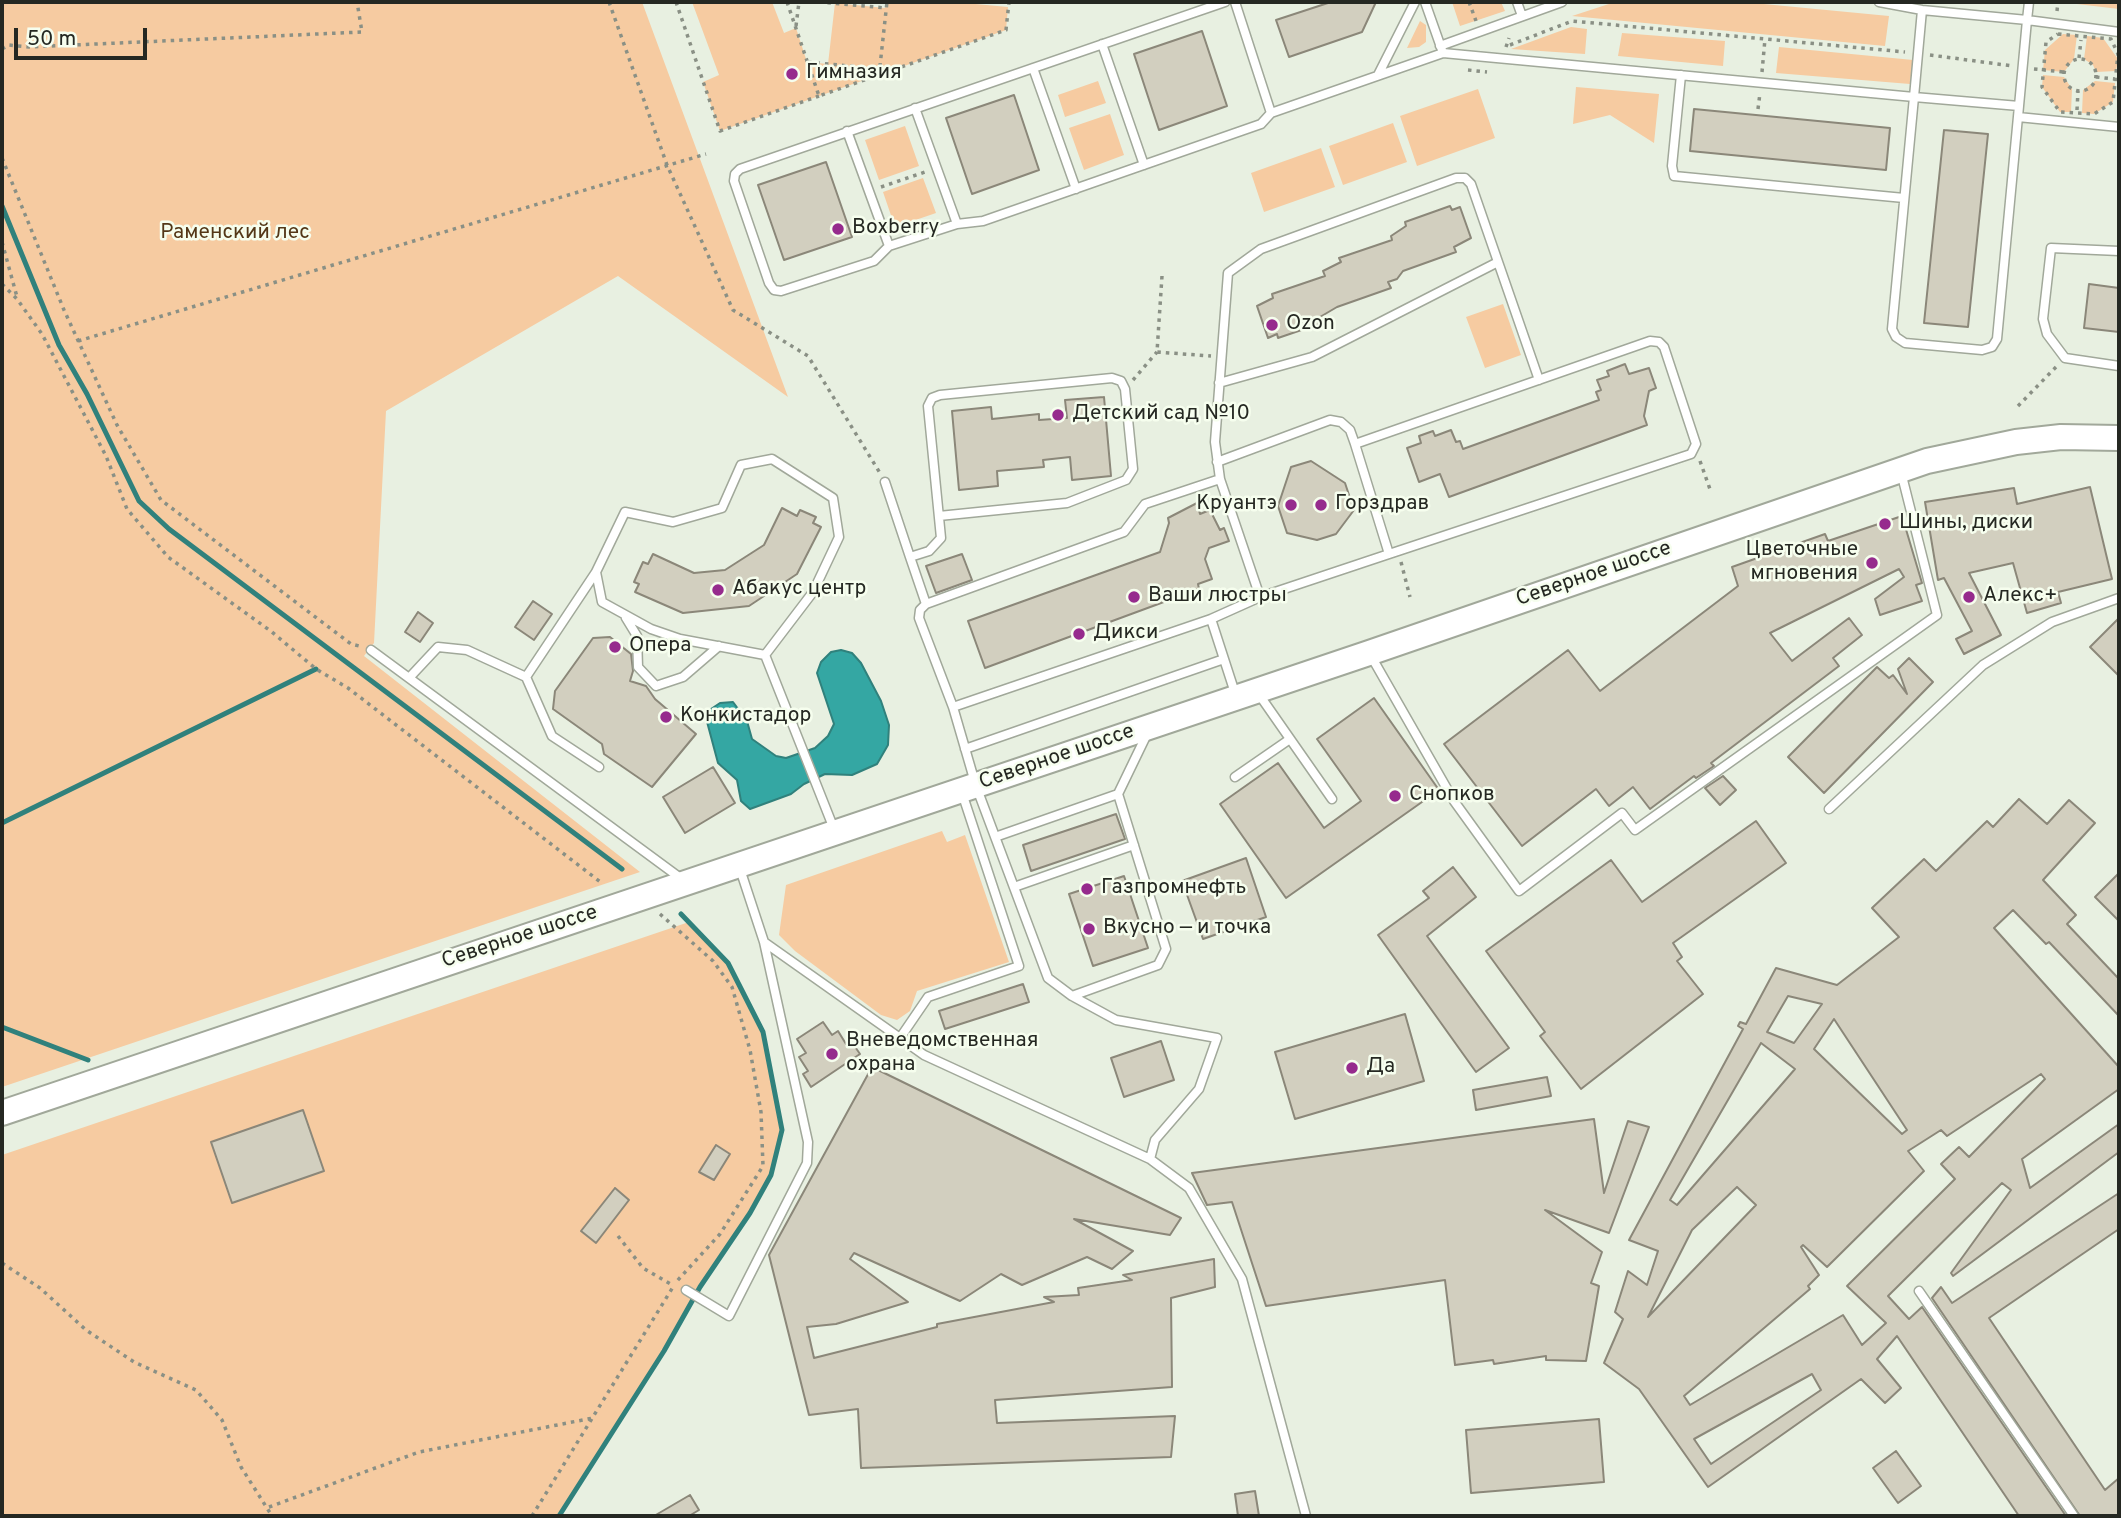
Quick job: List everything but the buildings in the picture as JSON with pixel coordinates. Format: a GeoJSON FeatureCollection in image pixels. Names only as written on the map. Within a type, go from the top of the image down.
{"type":"FeatureCollection","features":[{"type":"Feature","properties":{"kind":"main road","name":"Северное шоссе"},"geometry":{"type":"LineString","coordinates":[[2,1113],[1151,727],[1901,469],[1970,450],[2016,442],[2061,437],[2119,438]]}},
{"type":"Feature","properties":{"kind":"lane"},"geometry":{"type":"LineString","coordinates":[[1226,2],[740,169],[734,174],[734,181],[769,284],[781,291],[874,261],[888,246],[957,224],[983,221],[1261,124],[1271,113],[1378,75],[1562,2]]}},
{"type":"Feature","properties":{"kind":"lane"},"geometry":{"type":"LineString","coordinates":[[1235,2],[1271,113]]}},
{"type":"Feature","properties":{"kind":"lane"},"geometry":{"type":"LineString","coordinates":[[1378,75],[1415,2]]}},
{"type":"Feature","properties":{"kind":"lane"},"geometry":{"type":"LineString","coordinates":[[1424,2],[1441,49]]}},
{"type":"Feature","properties":{"kind":"lane"},"geometry":{"type":"LineString","coordinates":[[1517,2],[1522,16]]}},
{"type":"Feature","properties":{"kind":"lane"},"geometry":{"type":"LineString","coordinates":[[1879,2],[1922,10],[2119,32]]}},
{"type":"Feature","properties":{"kind":"lane"},"geometry":{"type":"LineString","coordinates":[[1922,10],[1892,329],[1896,337],[1905,343],[1982,350],[1992,347],[1997,339],[2029,2]]}},
{"type":"Feature","properties":{"kind":"lane"},"geometry":{"type":"LineString","coordinates":[[1102,44],[1144,165]]}},
{"type":"Feature","properties":{"kind":"lane"},"geometry":{"type":"LineString","coordinates":[[1441,49],[1681,75],[2019,106]]}},
{"type":"Feature","properties":{"kind":"lane"},"geometry":{"type":"LineString","coordinates":[[1033,68],[1076,189]]}},
{"type":"Feature","properties":{"kind":"lane"},"geometry":{"type":"LineString","coordinates":[[1681,75],[1674,176],[1904,198]]}},
{"type":"Feature","properties":{"kind":"lane"},"geometry":{"type":"LineString","coordinates":[[915,108],[957,224]]}},
{"type":"Feature","properties":{"kind":"lane"},"geometry":{"type":"LineString","coordinates":[[2018,117],[2119,127]]}},
{"type":"Feature","properties":{"kind":"lane"},"geometry":{"type":"LineString","coordinates":[[847,131],[888,246]]}},
{"type":"Feature","properties":{"kind":"lane"},"geometry":{"type":"LineString","coordinates":[[1260,597],[1220,479],[1217,461],[1225,281],[1232,268],[1261,249],[1456,178],[1465,178],[1471,184],[1539,380]]}},
{"type":"Feature","properties":{"kind":"lane"},"geometry":{"type":"LineString","coordinates":[[2119,251],[2051,248],[2043,318],[2054,347],[2065,358],[2119,366]]}},
{"type":"Feature","properties":{"kind":"lane"},"geometry":{"type":"LineString","coordinates":[[1219,383],[1312,357],[1498,262]]}},
{"type":"Feature","properties":{"kind":"lane"},"geometry":{"type":"LineString","coordinates":[[953,707],[1211,619],[1260,597],[1691,454],[1696,449],[1664,346],[1650,341],[1354,444]]}},
{"type":"Feature","properties":{"kind":"lane"},"geometry":{"type":"LineString","coordinates":[[910,557],[929,551],[941,538],[939,516],[929,406],[932,398],[940,394],[1112,378],[1121,381],[1125,389],[1133,469],[1126,480],[1067,503],[939,516]]}},
{"type":"Feature","properties":{"kind":"lane"},"geometry":{"type":"LineString","coordinates":[[1217,461],[1330,420],[1341,422],[1350,430],[1389,554]]}},
{"type":"Feature","properties":{"kind":"lane"},"geometry":{"type":"LineString","coordinates":[[526,677],[596,572],[625,512],[673,522],[722,508],[741,465],[772,459],[833,498],[839,537],[813,592],[765,655]]}},
{"type":"Feature","properties":{"kind":"lane"},"geometry":{"type":"LineString","coordinates":[[1369,653],[1454,801],[1519,891],[1622,813],[1634,830],[1937,615],[1901,469]]}},
{"type":"Feature","properties":{"kind":"lane"},"geometry":{"type":"LineString","coordinates":[[900,1038],[928,997],[1020,966],[969,788],[965,749],[953,707],[919,618],[926,604],[1124,532],[1145,504],[1220,479]]}},
{"type":"Feature","properties":{"kind":"lane"},"geometry":{"type":"LineString","coordinates":[[886,482],[926,604]]}},
{"type":"Feature","properties":{"kind":"lane"},"geometry":{"type":"LineString","coordinates":[[596,572],[602,602],[625,616],[680,639],[765,655]]}},
{"type":"Feature","properties":{"kind":"lane"},"geometry":{"type":"LineString","coordinates":[[1829,809],[1983,664],[2052,622],[2119,598]]}},
{"type":"Feature","properties":{"kind":"lane"},"geometry":{"type":"LineString","coordinates":[[625,616],[637,636],[638,667],[656,686],[682,677],[719,646]]}},
{"type":"Feature","properties":{"kind":"lane"},"geometry":{"type":"LineString","coordinates":[[1211,619],[1224,659],[1246,694],[1290,739],[1332,799]]}},
{"type":"Feature","properties":{"kind":"lane"},"geometry":{"type":"LineString","coordinates":[[409,678],[438,647],[467,650],[526,677],[552,736],[599,767]]}},
{"type":"Feature","properties":{"kind":"lane"},"geometry":{"type":"LineString","coordinates":[[371,650],[688,883]]}},
{"type":"Feature","properties":{"kind":"lane"},"geometry":{"type":"LineString","coordinates":[[765,655],[836,833]]}},
{"type":"Feature","properties":{"kind":"lane"},"geometry":{"type":"LineString","coordinates":[[965,749],[1224,659]]}},
{"type":"Feature","properties":{"kind":"lane"},"geometry":{"type":"LineString","coordinates":[[1072,996],[1158,965],[1166,949],[1118,794],[1151,727]]}},
{"type":"Feature","properties":{"kind":"lane"},"geometry":{"type":"LineString","coordinates":[[1235,777],[1290,739]]}},
{"type":"Feature","properties":{"kind":"lane"},"geometry":{"type":"LineString","coordinates":[[969,788],[995,837],[1048,978],[1072,996],[1116,1020],[1217,1038],[1199,1089],[1155,1140],[1150,1159]]}},
{"type":"Feature","properties":{"kind":"lane"},"geometry":{"type":"LineString","coordinates":[[995,837],[1118,794]]}},
{"type":"Feature","properties":{"kind":"lane"},"geometry":{"type":"LineString","coordinates":[[1014,887],[1134,845]]}},
{"type":"Feature","properties":{"kind":"lane"},"geometry":{"type":"LineString","coordinates":[[686,1290],[729,1316],[807,1163],[808,1142],[764,942],[739,866]]}},
{"type":"Feature","properties":{"kind":"lane"},"geometry":{"type":"LineString","coordinates":[[764,942],[924,1055],[1150,1159],[1189,1188],[1242,1279],[1307,1516]]}},
{"type":"Feature","properties":{"kind":"lane"},"geometry":{"type":"LineString","coordinates":[[1919,1291],[2074,1516]]}},
{"type":"Feature","properties":{"kind":"path"},"geometry":{"type":"LineString","coordinates":[[2,49],[9,45],[29,47],[362,32],[356,2]]}},
{"type":"Feature","properties":{"kind":"path"},"geometry":{"type":"LineString","coordinates":[[609,2],[667,165],[733,310],[808,356],[886,482]]}},
{"type":"Feature","properties":{"kind":"path"},"geometry":{"type":"LineString","coordinates":[[676,2],[720,131],[1006,30],[1009,2]]}},
{"type":"Feature","properties":{"kind":"path"},"geometry":{"type":"LineString","coordinates":[[787,2],[819,96]]}},
{"type":"Feature","properties":{"kind":"path"},"geometry":{"type":"LineString","coordinates":[[796,28],[799,2]]}},
{"type":"Feature","properties":{"kind":"path"},"geometry":{"type":"LineString","coordinates":[[819,2],[886,8]]}},
{"type":"Feature","properties":{"kind":"path"},"geometry":{"type":"LineString","coordinates":[[879,75],[887,2]]}},
{"type":"Feature","properties":{"kind":"path"},"geometry":{"type":"LineString","coordinates":[[1469,2],[1477,23]]}},
{"type":"Feature","properties":{"kind":"path"},"geometry":{"type":"LineString","coordinates":[[1509,38],[1506,47],[1572,21],[1918,54],[2064,72]]}},
{"type":"Feature","properties":{"kind":"path"},"geometry":{"type":"LineString","coordinates":[[2058,34],[2082,36],[2111,38],[2118,54],[2113,102],[2094,114],[2060,112],[2042,87],[2046,42],[2058,34]]}},
{"type":"Feature","properties":{"kind":"path"},"geometry":{"type":"LineString","coordinates":[[2079,58],[2082,36]]}},
{"type":"Feature","properties":{"kind":"path"},"geometry":{"type":"LineString","coordinates":[[2079,58],[2094,65],[2096,77],[2089,89],[2078,91],[2066,83],[2064,72],[2066,66],[2079,58]]}},
{"type":"Feature","properties":{"kind":"path"},"geometry":{"type":"LineString","coordinates":[[807,62],[880,69]]}},
{"type":"Feature","properties":{"kind":"path"},"geometry":{"type":"LineString","coordinates":[[1468,70],[1487,72]]}},
{"type":"Feature","properties":{"kind":"path"},"geometry":{"type":"LineString","coordinates":[[2096,77],[2115,79]]}},
{"type":"Feature","properties":{"kind":"path"},"geometry":{"type":"LineString","coordinates":[[2077,113],[2078,91]]}},
{"type":"Feature","properties":{"kind":"path"},"geometry":{"type":"LineString","coordinates":[[78,341],[706,154]]}},
{"type":"Feature","properties":{"kind":"path"},"geometry":{"type":"LineString","coordinates":[[2,158],[78,341],[117,425],[162,499],[351,644],[371,650]]}},
{"type":"Feature","properties":{"kind":"path"},"geometry":{"type":"LineString","coordinates":[[877,188],[925,172]]}},
{"type":"Feature","properties":{"kind":"path"},"geometry":{"type":"LineString","coordinates":[[2,242],[17,299]]}},
{"type":"Feature","properties":{"kind":"path"},"geometry":{"type":"LineString","coordinates":[[1125,389],[1157,352],[1163,276]]}},
{"type":"Feature","properties":{"kind":"path"},"geometry":{"type":"LineString","coordinates":[[2,285],[17,299],[42,334],[106,456],[127,509],[168,557],[272,632],[316,669],[348,688],[603,884]]}},
{"type":"Feature","properties":{"kind":"path"},"geometry":{"type":"LineString","coordinates":[[1157,352],[1221,357]]}},
{"type":"Feature","properties":{"kind":"path"},"geometry":{"type":"LineString","coordinates":[[2018,406],[2065,358]]}},
{"type":"Feature","properties":{"kind":"path"},"geometry":{"type":"LineString","coordinates":[[1696,449],[1711,492]]}},
{"type":"Feature","properties":{"kind":"path"},"geometry":{"type":"LineString","coordinates":[[1399,551],[1410,597]]}},
{"type":"Feature","properties":{"kind":"path"},"geometry":{"type":"LineString","coordinates":[[532,1516],[674,1286],[720,1234],[763,1166],[761,1112],[750,1050],[732,987],[713,961],[643,899]]}},
{"type":"Feature","properties":{"kind":"path"},"geometry":{"type":"LineString","coordinates":[[618,1236],[643,1268],[686,1290]]}},
{"type":"Feature","properties":{"kind":"path"},"geometry":{"type":"LineString","coordinates":[[2,1263],[40,1288],[86,1330],[134,1362],[196,1390],[222,1420],[241,1467],[269,1507],[272,1516]]}},
{"type":"Feature","properties":{"kind":"path"},"geometry":{"type":"LineString","coordinates":[[269,1507],[419,1452],[593,1418]]}},
{"type":"Feature","properties":{"kind":"green space","name":"Раменский лес"},"geometry":{"type":"Polygon","coordinates":[[[2,2],[642,2],[788,397],[618,276],[386,411],[374,643],[364,656],[640,872],[2,1087],[2,2]]]}},
{"type":"Feature","properties":{"kind":"green space","name":"Гимназия"},"geometry":{"type":"Polygon","coordinates":[[[692,2],[772,2],[784,33],[796,28],[807,62],[828,64],[835,3],[885,8],[887,2],[954,2],[1008,7],[1006,30],[720,131],[703,82],[719,75],[692,2]]]}},
{"type":"Feature","properties":{"kind":"green space"},"geometry":{"type":"Polygon","coordinates":[[[1452,2],[1501,2],[1505,11],[1460,26],[1452,2]]]}},
{"type":"Feature","properties":{"kind":"green space"},"geometry":{"type":"Polygon","coordinates":[[[1615,2],[1743,2],[1889,16],[1885,46],[1572,16],[1615,2]]]}},
{"type":"Feature","properties":{"kind":"green space"},"geometry":{"type":"Polygon","coordinates":[[[2060,2],[2119,2],[2119,9],[2060,2]]]}},
{"type":"Feature","properties":{"kind":"green space"},"geometry":{"type":"Polygon","coordinates":[[[1420,21],[1426,25],[1426,42],[1419,47],[1407,48],[1420,21]]]}},
{"type":"Feature","properties":{"kind":"green space"},"geometry":{"type":"Polygon","coordinates":[[[1571,27],[1587,29],[1585,54],[1511,49],[1571,27]]]}},
{"type":"Feature","properties":{"kind":"green space"},"geometry":{"type":"Polygon","coordinates":[[[1622,33],[1725,41],[1723,66],[1618,56],[1622,33]]]}},
{"type":"Feature","properties":{"kind":"green space"},"geometry":{"type":"Polygon","coordinates":[[[2063,34],[2077,35],[2074,59],[2064,72],[2043,70],[2045,50],[2063,34]]]}},
{"type":"Feature","properties":{"kind":"green space"},"geometry":{"type":"Polygon","coordinates":[[[2087,36],[2103,38],[2118,59],[2116,71],[2096,72],[2093,65],[2084,59],[2087,36]]]}},
{"type":"Feature","properties":{"kind":"green space"},"geometry":{"type":"Polygon","coordinates":[[[1779,47],[1913,60],[1910,84],[1776,73],[1779,47]]]}},
{"type":"Feature","properties":{"kind":"green space"},"geometry":{"type":"Polygon","coordinates":[[[2043,75],[2064,77],[2072,89],[2071,112],[2060,112],[2042,87],[2043,75]]]}},
{"type":"Feature","properties":{"kind":"green space"},"geometry":{"type":"Polygon","coordinates":[[[1098,81],[1106,103],[1065,117],[1058,95],[1098,81]]]}},
{"type":"Feature","properties":{"kind":"green space"},"geometry":{"type":"Polygon","coordinates":[[[2095,81],[2115,83],[2113,102],[2094,114],[2082,113],[2083,90],[2095,81]]]}},
{"type":"Feature","properties":{"kind":"green space"},"geometry":{"type":"Polygon","coordinates":[[[1576,87],[1659,94],[1654,143],[1610,115],[1573,124],[1576,87]]]}},
{"type":"Feature","properties":{"kind":"green space"},"geometry":{"type":"Polygon","coordinates":[[[1478,89],[1495,138],[1417,166],[1400,116],[1478,89]]]}},
{"type":"Feature","properties":{"kind":"green space"},"geometry":{"type":"Polygon","coordinates":[[[1110,114],[1124,155],[1084,170],[1069,128],[1110,114]]]}},
{"type":"Feature","properties":{"kind":"green space"},"geometry":{"type":"Polygon","coordinates":[[[1393,123],[1407,162],[1343,185],[1329,146],[1393,123]]]}},
{"type":"Feature","properties":{"kind":"green space"},"geometry":{"type":"Polygon","coordinates":[[[905,126],[919,166],[879,180],[865,140],[905,126]]]}},
{"type":"Feature","properties":{"kind":"green space"},"geometry":{"type":"Polygon","coordinates":[[[1321,148],[1335,187],[1264,212],[1251,173],[1321,148]]]}},
{"type":"Feature","properties":{"kind":"green space"},"geometry":{"type":"Polygon","coordinates":[[[923,178],[936,213],[895,227],[883,192],[923,178]]]}},
{"type":"Feature","properties":{"kind":"green space"},"geometry":{"type":"Polygon","coordinates":[[[1503,304],[1521,355],[1485,368],[1466,317],[1503,304]]]}},
{"type":"Feature","properties":{"kind":"green space"},"geometry":{"type":"Polygon","coordinates":[[[942,831],[947,842],[965,835],[1009,962],[917,991],[910,1011],[897,1020],[881,1015],[795,951],[779,935],[786,885],[942,831]]]}},
{"type":"Feature","properties":{"kind":"green space"},"geometry":{"type":"Polygon","coordinates":[[[689,922],[728,963],[763,1032],[782,1130],[771,1175],[750,1213],[700,1287],[664,1351],[559,1516],[2,1516],[2,1155],[689,922]]]}},
{"type":"Feature","properties":{"kind":"water"},"geometry":{"type":"Polygon","coordinates":[[[841,650],[852,653],[861,663],[881,701],[889,725],[888,745],[877,764],[852,775],[825,774],[791,794],[750,809],[741,801],[737,780],[718,763],[706,718],[708,711],[720,703],[733,702],[747,721],[752,739],[776,756],[786,758],[815,748],[828,736],[834,724],[817,673],[821,662],[831,652],[841,650]]]}},
{"type":"Feature","properties":{"kind":"waterway"},"geometry":{"type":"LineString","coordinates":[[2,206],[59,345],[87,394],[139,501],[169,529],[622,869]]}},
{"type":"Feature","properties":{"kind":"waterway"},"geometry":{"type":"LineString","coordinates":[[2,823],[316,669]]}},
{"type":"Feature","properties":{"kind":"waterway"},"geometry":{"type":"LineString","coordinates":[[559,1516],[664,1351],[700,1287],[750,1213],[771,1175],[782,1130],[763,1032],[728,963],[681,914]]}},
{"type":"Feature","properties":{"kind":"waterway"},"geometry":{"type":"LineString","coordinates":[[2,1027],[88,1060]]}},
{"type":"Feature","properties":{"kind":"place","name":"Гимназия"},"geometry":{"type":"Point","coordinates":[792,74]}},
{"type":"Feature","properties":{"kind":"place","name":"Boxberry"},"geometry":{"type":"Point","coordinates":[838,229]}},
{"type":"Feature","properties":{"kind":"place","name":"Ozon"},"geometry":{"type":"Point","coordinates":[1272,325]}},
{"type":"Feature","properties":{"kind":"place","name":"Детский сад №10"},"geometry":{"type":"Point","coordinates":[1058,415]}},
{"type":"Feature","properties":{"kind":"place","name":"Круантэ"},"geometry":{"type":"Point","coordinates":[1291,505]}},
{"type":"Feature","properties":{"kind":"place","name":"Горздрав"},"geometry":{"type":"Point","coordinates":[1321,505]}},
{"type":"Feature","properties":{"kind":"place","name":"Шины, диски"},"geometry":{"type":"Point","coordinates":[1885,524]}},
{"type":"Feature","properties":{"kind":"place","name":"Цветочные мгновения"},"geometry":{"type":"Point","coordinates":[1872,563]}},
{"type":"Feature","properties":{"kind":"place","name":"Абакус центр"},"geometry":{"type":"Point","coordinates":[718,590]}},
{"type":"Feature","properties":{"kind":"place","name":"Ваши люстры"},"geometry":{"type":"Point","coordinates":[1134,597]}},
{"type":"Feature","properties":{"kind":"place","name":"Алекс+"},"geometry":{"type":"Point","coordinates":[1969,597]}},
{"type":"Feature","properties":{"kind":"place","name":"Дикси"},"geometry":{"type":"Point","coordinates":[1079,634]}},
{"type":"Feature","properties":{"kind":"place","name":"Опера"},"geometry":{"type":"Point","coordinates":[615,647]}},
{"type":"Feature","properties":{"kind":"place","name":"Конкистадор"},"geometry":{"type":"Point","coordinates":[666,717]}},
{"type":"Feature","properties":{"kind":"place","name":"Снопков"},"geometry":{"type":"Point","coordinates":[1395,796]}},
{"type":"Feature","properties":{"kind":"place","name":"Газпромнефть"},"geometry":{"type":"Point","coordinates":[1087,889]}},
{"type":"Feature","properties":{"kind":"place","name":"Вкусно — и точка"},"geometry":{"type":"Point","coordinates":[1089,929]}},
{"type":"Feature","properties":{"kind":"place","name":"Вневедомственная охрана"},"geometry":{"type":"Point","coordinates":[832,1054]}},
{"type":"Feature","properties":{"kind":"place","name":"Да"},"geometry":{"type":"Point","coordinates":[1352,1068]}}]}
